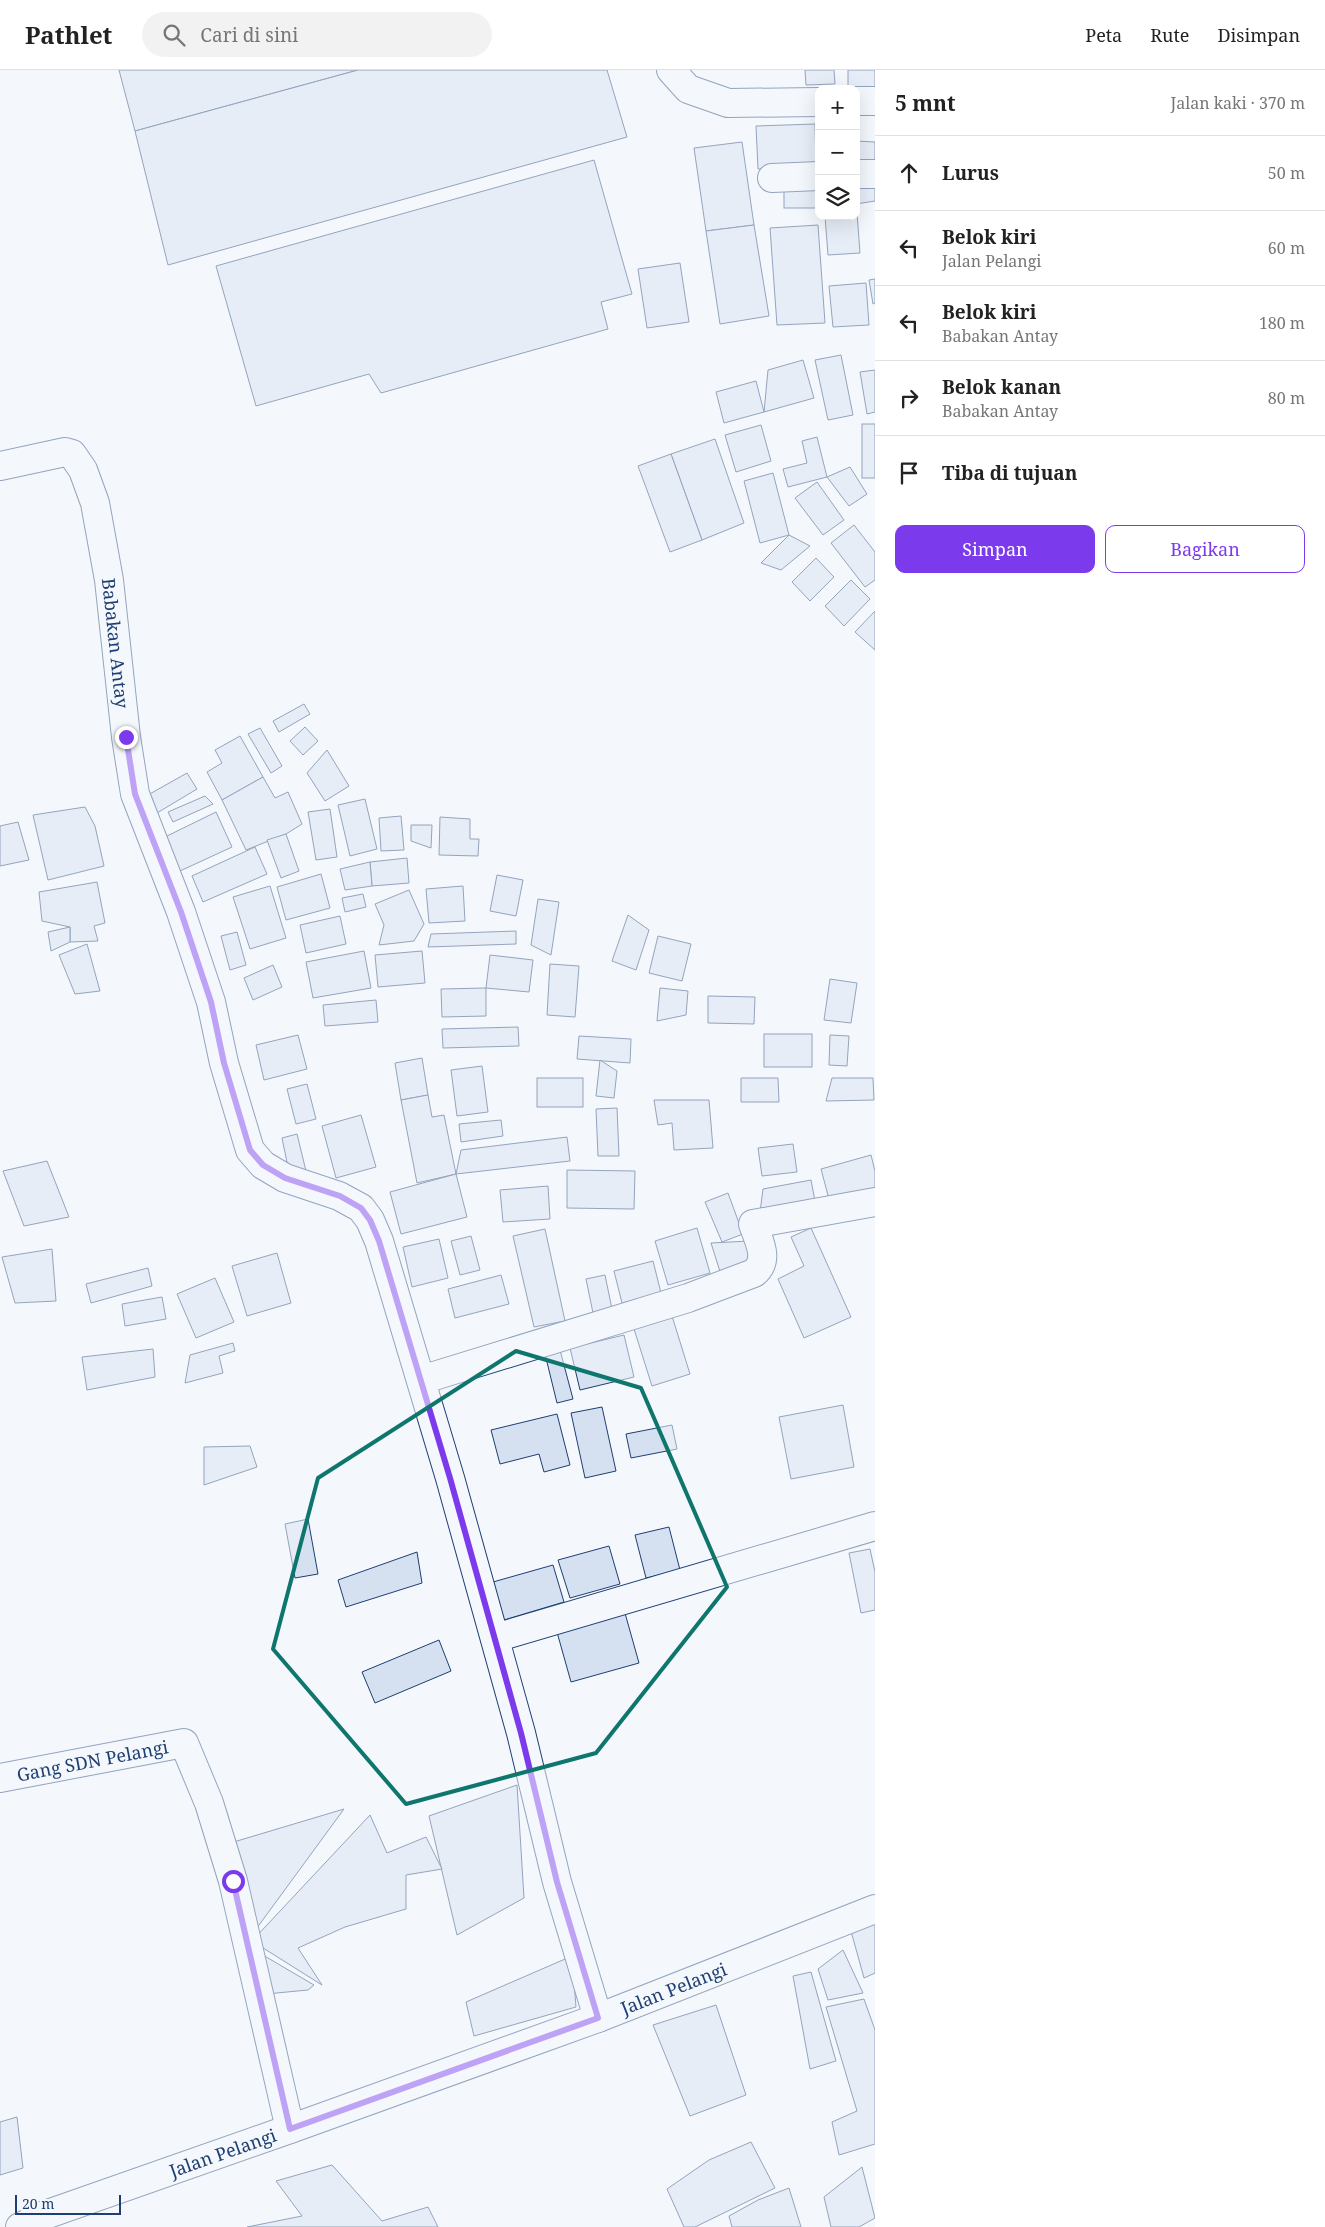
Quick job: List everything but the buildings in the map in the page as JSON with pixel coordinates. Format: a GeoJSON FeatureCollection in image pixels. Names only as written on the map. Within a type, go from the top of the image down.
{"type":"FeatureCollection","features":[{"type":"Feature","properties":{"kind":"street"},"geometry":{"type":"LineString","coordinates":[[671,70],[688,90],[728,103],[815,102]]}},
{"type":"Feature","properties":{"kind":"street"},"geometry":{"type":"LineString","coordinates":[[860,101],[875,101]]}},
{"type":"Feature","properties":{"kind":"street"},"geometry":{"type":"LineString","coordinates":[[860,174],[875,174]]}},
{"type":"Feature","properties":{"kind":"street"},"geometry":{"type":"LineString","coordinates":[[772,178],[815,176]]}},
{"type":"Feature","properties":{"kind":"street","name":"Babakan Antay"},"geometry":{"type":"LineString","coordinates":[[0,466],[64,452],[72,454],[83,470],[95,503],[109,580],[126,737],[135,794],[181,912],[211,1002],[224,1063],[250,1150],[263,1165],[285,1178],[340,1196],[361,1208],[370,1220],[382,1250],[421,1380],[495,1638],[521,1733],[557,1882],[598,2018]]}},
{"type":"Feature","properties":{"kind":"street"},"geometry":{"type":"LineString","coordinates":[[421,1380],[688,1298],[754,1273],[761,1266],[764,1258],[753,1224],[875,1202]]}},
{"type":"Feature","properties":{"kind":"street"},"geometry":{"type":"LineString","coordinates":[[495,1638],[875,1526]]}},
{"type":"Feature","properties":{"kind":"street","name":"Gang SDN Pelangi"},"geometry":{"type":"LineString","coordinates":[[0,1778],[184,1744],[208,1803],[233,1881],[290,2129]]}},
{"type":"Feature","properties":{"kind":"street","name":"Jalan Pelangi"},"geometry":{"type":"LineString","coordinates":[[20,2227],[47,2221],[290,2129],[598,2018],[875,1909]]}},
{"type":"Feature","properties":{"kind":"highlighted area"},"geometry":{"type":"Polygon","coordinates":[[[516,1351],[641,1388],[727,1587],[596,1753],[406,1804],[273,1649],[318,1478],[516,1351]]]}},
{"type":"Feature","properties":{"kind":"route"},"geometry":{"type":"LineString","coordinates":[[126,737],[135,794],[181,912],[211,1002],[224,1063],[250,1150],[263,1165],[285,1178],[340,1196],[361,1208],[370,1220],[379,1241],[450,1478],[521,1733],[557,1882],[598,2018],[290,2129],[233,1881]]}}]}
